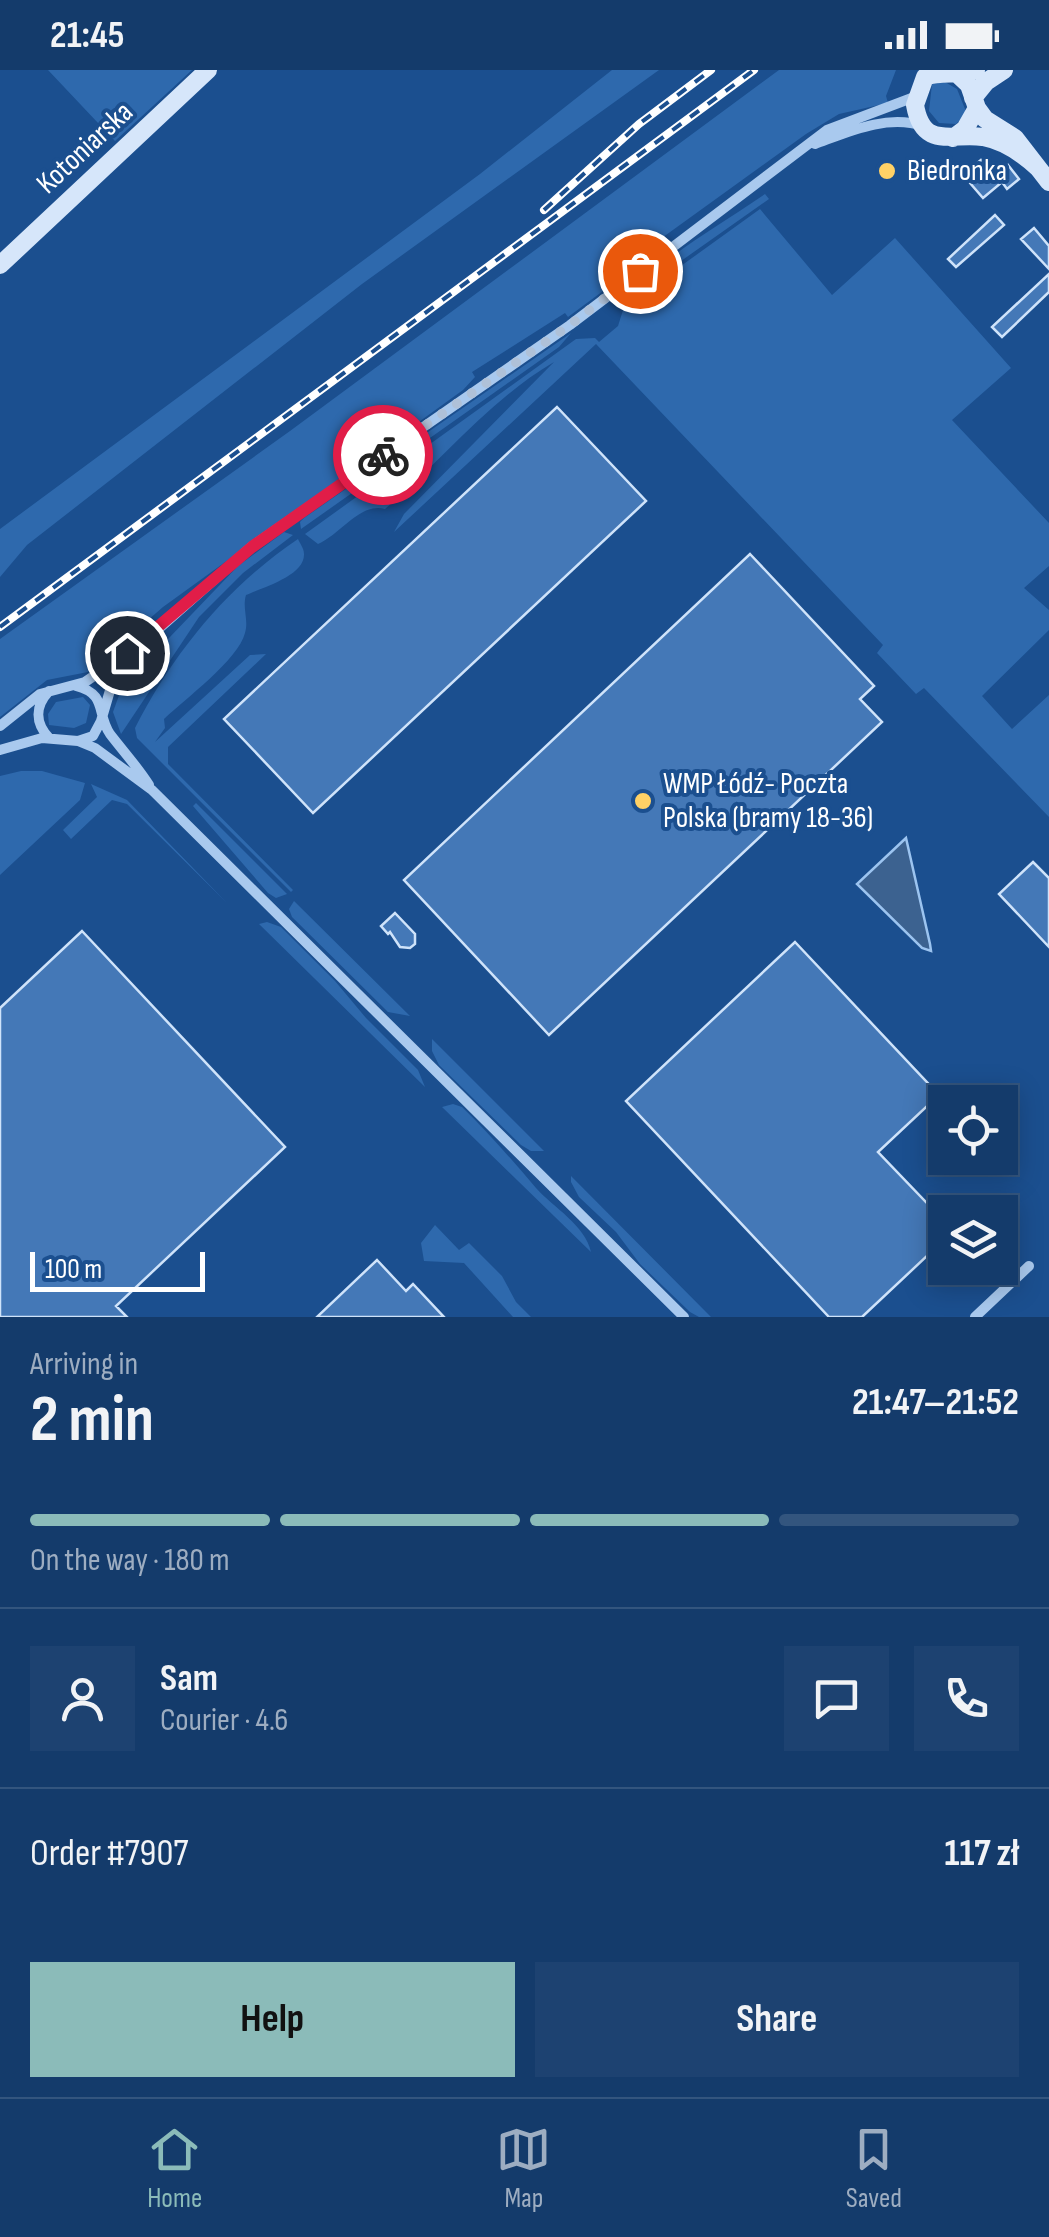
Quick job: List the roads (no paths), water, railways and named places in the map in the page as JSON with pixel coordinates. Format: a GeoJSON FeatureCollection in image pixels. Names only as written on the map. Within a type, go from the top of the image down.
{"type":"FeatureCollection","features":[{"type":"Feature","properties":{"kind":"street","name":"Kotoniarska"},"geometry":{"type":"LineString","coordinates":[[0,265],[208,70]]}},
{"type":"Feature","properties":{"kind":"street"},"geometry":{"type":"LineString","coordinates":[[952,138],[965,129],[986,82],[1004,70]]}},
{"type":"Feature","properties":{"kind":"street"},"geometry":{"type":"LineString","coordinates":[[0,726],[30,700],[50,690],[76,686],[144,641],[252,547],[581,317],[839,124],[937,72],[961,71],[985,118],[1015,138],[1044,175]]}},
{"type":"Feature","properties":{"kind":"street"},"geometry":{"type":"LineString","coordinates":[[919,82],[916,110],[923,126]]}},
{"type":"Feature","properties":{"kind":"street"},"geometry":{"type":"LineString","coordinates":[[809,146],[887,122],[907,121],[952,138],[989,138],[1011,148],[1044,175]]}},
{"type":"Feature","properties":{"kind":"street"},"geometry":{"type":"LineString","coordinates":[[78,741],[93,736],[112,687],[144,641]]}},
{"type":"Feature","properties":{"kind":"street"},"geometry":{"type":"LineString","coordinates":[[76,686],[92,694],[104,709],[106,728],[133,759],[152,790]]}},
{"type":"Feature","properties":{"kind":"street"},"geometry":{"type":"LineString","coordinates":[[49,738],[38,716],[42,698],[50,690]]}},
{"type":"Feature","properties":{"kind":"street"},"geometry":{"type":"LineString","coordinates":[[0,750],[49,738],[78,741],[95,748],[152,790],[684,1317]]}},
{"type":"Feature","properties":{"kind":"street"},"geometry":{"type":"LineString","coordinates":[[975,1317],[1029,1266]]}},
{"type":"Feature","properties":{"kind":"railway"},"geometry":{"type":"LineString","coordinates":[[544,210],[639,124],[711,70]]}},
{"type":"Feature","properties":{"kind":"railway"},"geometry":{"type":"LineString","coordinates":[[0,627],[754,70]]}},
{"type":"Feature","properties":{"kind":"place","name":"Biedronka"},"geometry":{"type":"Point","coordinates":[887,171]}},
{"type":"Feature","properties":{"kind":"place","name":"WMP Łódź- Poczta Polska (bramy 18-36)"},"geometry":{"type":"Point","coordinates":[643,801]}}]}
